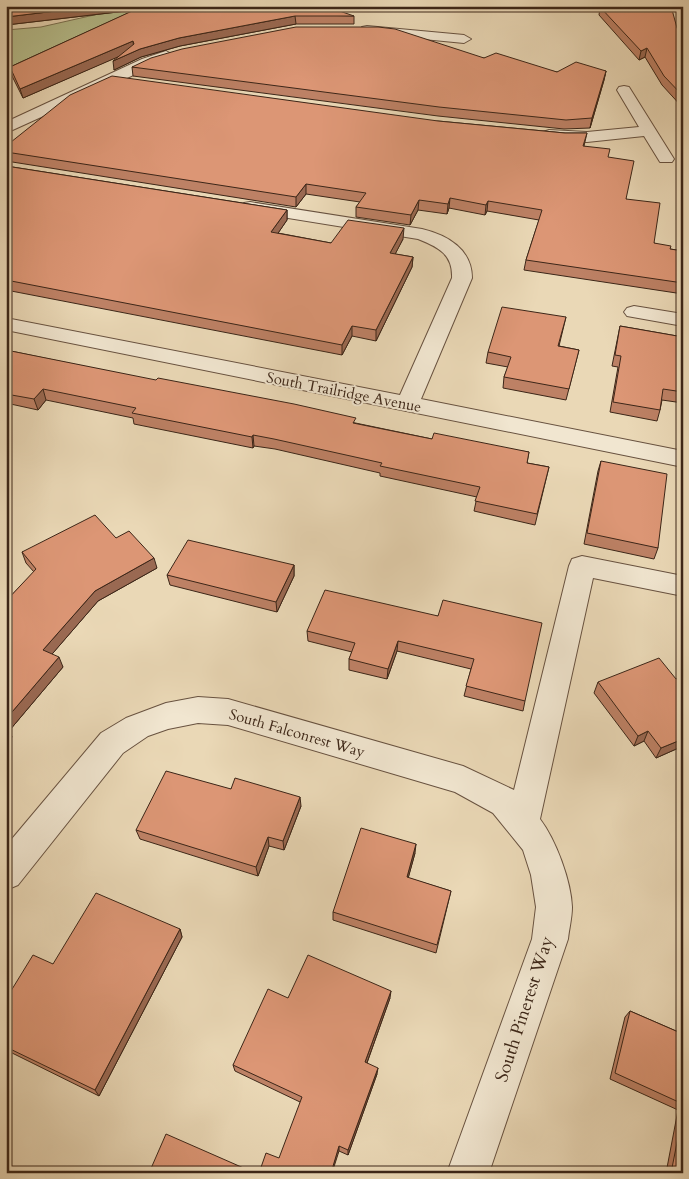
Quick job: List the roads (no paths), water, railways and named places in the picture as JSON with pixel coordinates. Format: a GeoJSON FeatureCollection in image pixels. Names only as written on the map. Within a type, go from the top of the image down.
{"type":"FeatureCollection","features":[{"type":"Feature","properties":{"kind":"street"},"geometry":{"type":"LineString","coordinates":[[351,30],[397,31],[460,44],[471,26]]}},
{"type":"Feature","properties":{"kind":"street"},"geometry":{"type":"LineString","coordinates":[[6,128],[147,62],[181,52]]}},
{"type":"Feature","properties":{"kind":"street"},"geometry":{"type":"LineString","coordinates":[[111,79],[138,82]]}},
{"type":"Feature","properties":{"kind":"street"},"geometry":{"type":"LineString","coordinates":[[624,90],[666,159]]}},
{"type":"Feature","properties":{"kind":"street"},"geometry":{"type":"LineString","coordinates":[[535,133],[587,137],[649,131]]}},
{"type":"Feature","properties":{"kind":"street"},"geometry":{"type":"LineString","coordinates":[[229,204],[422,234],[440,242],[462,263],[462,278],[407,405]]}},
{"type":"Feature","properties":{"kind":"street"},"geometry":{"type":"LineString","coordinates":[[634,312],[683,320]]}},
{"type":"Feature","properties":{"kind":"street","name":"South Trailridge Avenue"},"geometry":{"type":"LineString","coordinates":[[6,324],[683,459]]}},
{"type":"Feature","properties":{"kind":"street"},"geometry":{"type":"LineString","coordinates":[[530,833],[582,566],[683,586]]}},
{"type":"Feature","properties":{"kind":"street","name":"South Falconrest Way"},"geometry":{"type":"LineString","coordinates":[[6,873],[112,743],[138,727],[166,716],[198,710],[228,712],[463,780],[505,802],[530,833]]}},
{"type":"Feature","properties":{"kind":"street","name":"South Pinerest Way"},"geometry":{"type":"LineString","coordinates":[[468,1173],[550,939],[554,907],[548,875],[530,833]]}}]}
